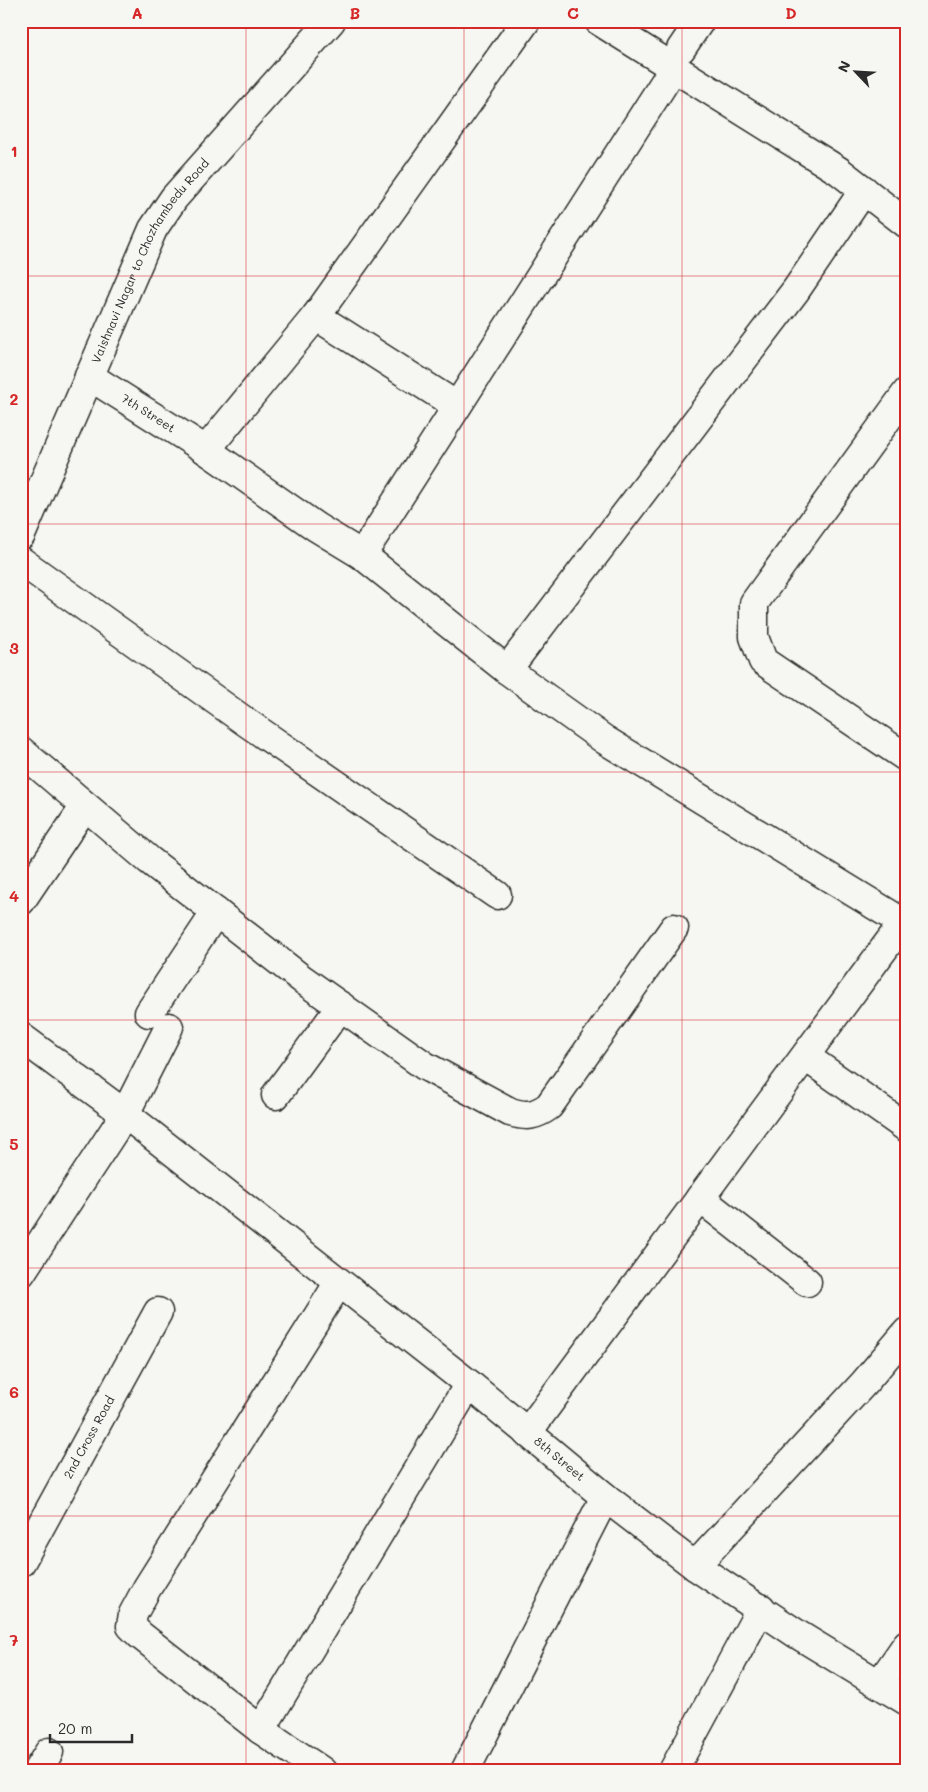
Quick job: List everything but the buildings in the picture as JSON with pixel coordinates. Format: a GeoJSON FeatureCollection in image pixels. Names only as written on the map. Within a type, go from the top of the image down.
{"type":"FeatureCollection","features":[{"type":"Feature","properties":{"kind":"street","name":"Vaishnavi Nagar to Chozhambedu Road"},"geometry":{"type":"LineString","coordinates":[[21,535],[153,229],[174,198],[331,21]]}},
{"type":"Feature","properties":{"kind":"street"},"geometry":{"type":"LineString","coordinates":[[206,450],[316,316],[526,21]]}},
{"type":"Feature","properties":{"kind":"street"},"geometry":{"type":"LineString","coordinates":[[599,21],[677,59],[839,171],[907,224]]}},
{"type":"Feature","properties":{"kind":"street"},"geometry":{"type":"LineString","coordinates":[[362,555],[700,21]]}},
{"type":"Feature","properties":{"kind":"street"},"geometry":{"type":"LineString","coordinates":[[507,670],[796,290],[864,190]]}},
{"type":"Feature","properties":{"kind":"street"},"geometry":{"type":"LineString","coordinates":[[316,316],[457,406]]}},
{"type":"Feature","properties":{"kind":"street","name":"7th Street"},"geometry":{"type":"LineString","coordinates":[[89,376],[206,450],[316,527],[362,555],[507,670],[605,740],[905,924]]}},
{"type":"Feature","properties":{"kind":"street"},"geometry":{"type":"LineString","coordinates":[[907,392],[754,603],[754,637],[763,661],[907,758]]}},
{"type":"Feature","properties":{"kind":"street"},"geometry":{"type":"LineString","coordinates":[[21,561],[246,722],[497,895]]}},
{"type":"Feature","properties":{"kind":"street"},"geometry":{"type":"LineString","coordinates":[[21,752],[149,860],[341,1006],[424,1066],[510,1112],[525,1116],[537,1114],[549,1106],[674,928]]}},
{"type":"Feature","properties":{"kind":"street"},"geometry":{"type":"LineString","coordinates":[[21,900],[85,806]]}},
{"type":"Feature","properties":{"kind":"street"},"geometry":{"type":"LineString","coordinates":[[21,1273],[125,1114],[159,1020],[216,912]]}},
{"type":"Feature","properties":{"kind":"street"},"geometry":{"type":"LineString","coordinates":[[527,1433],[905,924]]}},
{"type":"Feature","properties":{"kind":"street"},"geometry":{"type":"LineString","coordinates":[[276,1094],[341,1006]]}},
{"type":"Feature","properties":{"kind":"street","name":"8th Street"},"geometry":{"type":"LineString","coordinates":[[21,1037],[125,1114],[338,1284],[468,1384],[605,1498],[695,1566],[761,1608],[797,1634],[907,1701]]}},
{"type":"Feature","properties":{"kind":"street"},"geometry":{"type":"LineString","coordinates":[[806,1057],[907,1128]]}},
{"type":"Feature","properties":{"kind":"street"},"geometry":{"type":"LineString","coordinates":[[700,1198],[807,1282]]}},
{"type":"Feature","properties":{"kind":"street"},"geometry":{"type":"LineString","coordinates":[[322,1771],[261,1730],[140,1635],[132,1626],[133,1614],[338,1284]]}},
{"type":"Feature","properties":{"kind":"street","name":"2nd Cross Road"},"geometry":{"type":"LineString","coordinates":[[21,1562],[158,1312]]}},
{"type":"Feature","properties":{"kind":"street"},"geometry":{"type":"LineString","coordinates":[[695,1566],[864,1383],[907,1332]]}},
{"type":"Feature","properties":{"kind":"street"},"geometry":{"type":"LineString","coordinates":[[261,1730],[468,1384]]}},
{"type":"Feature","properties":{"kind":"street"},"geometry":{"type":"LineString","coordinates":[[465,1771],[605,1498]]}},
{"type":"Feature","properties":{"kind":"street"},"geometry":{"type":"LineString","coordinates":[[674,1771],[761,1608]]}},
{"type":"Feature","properties":{"kind":"street"},"geometry":{"type":"LineString","coordinates":[[880,1683],[907,1644]]}}]}
